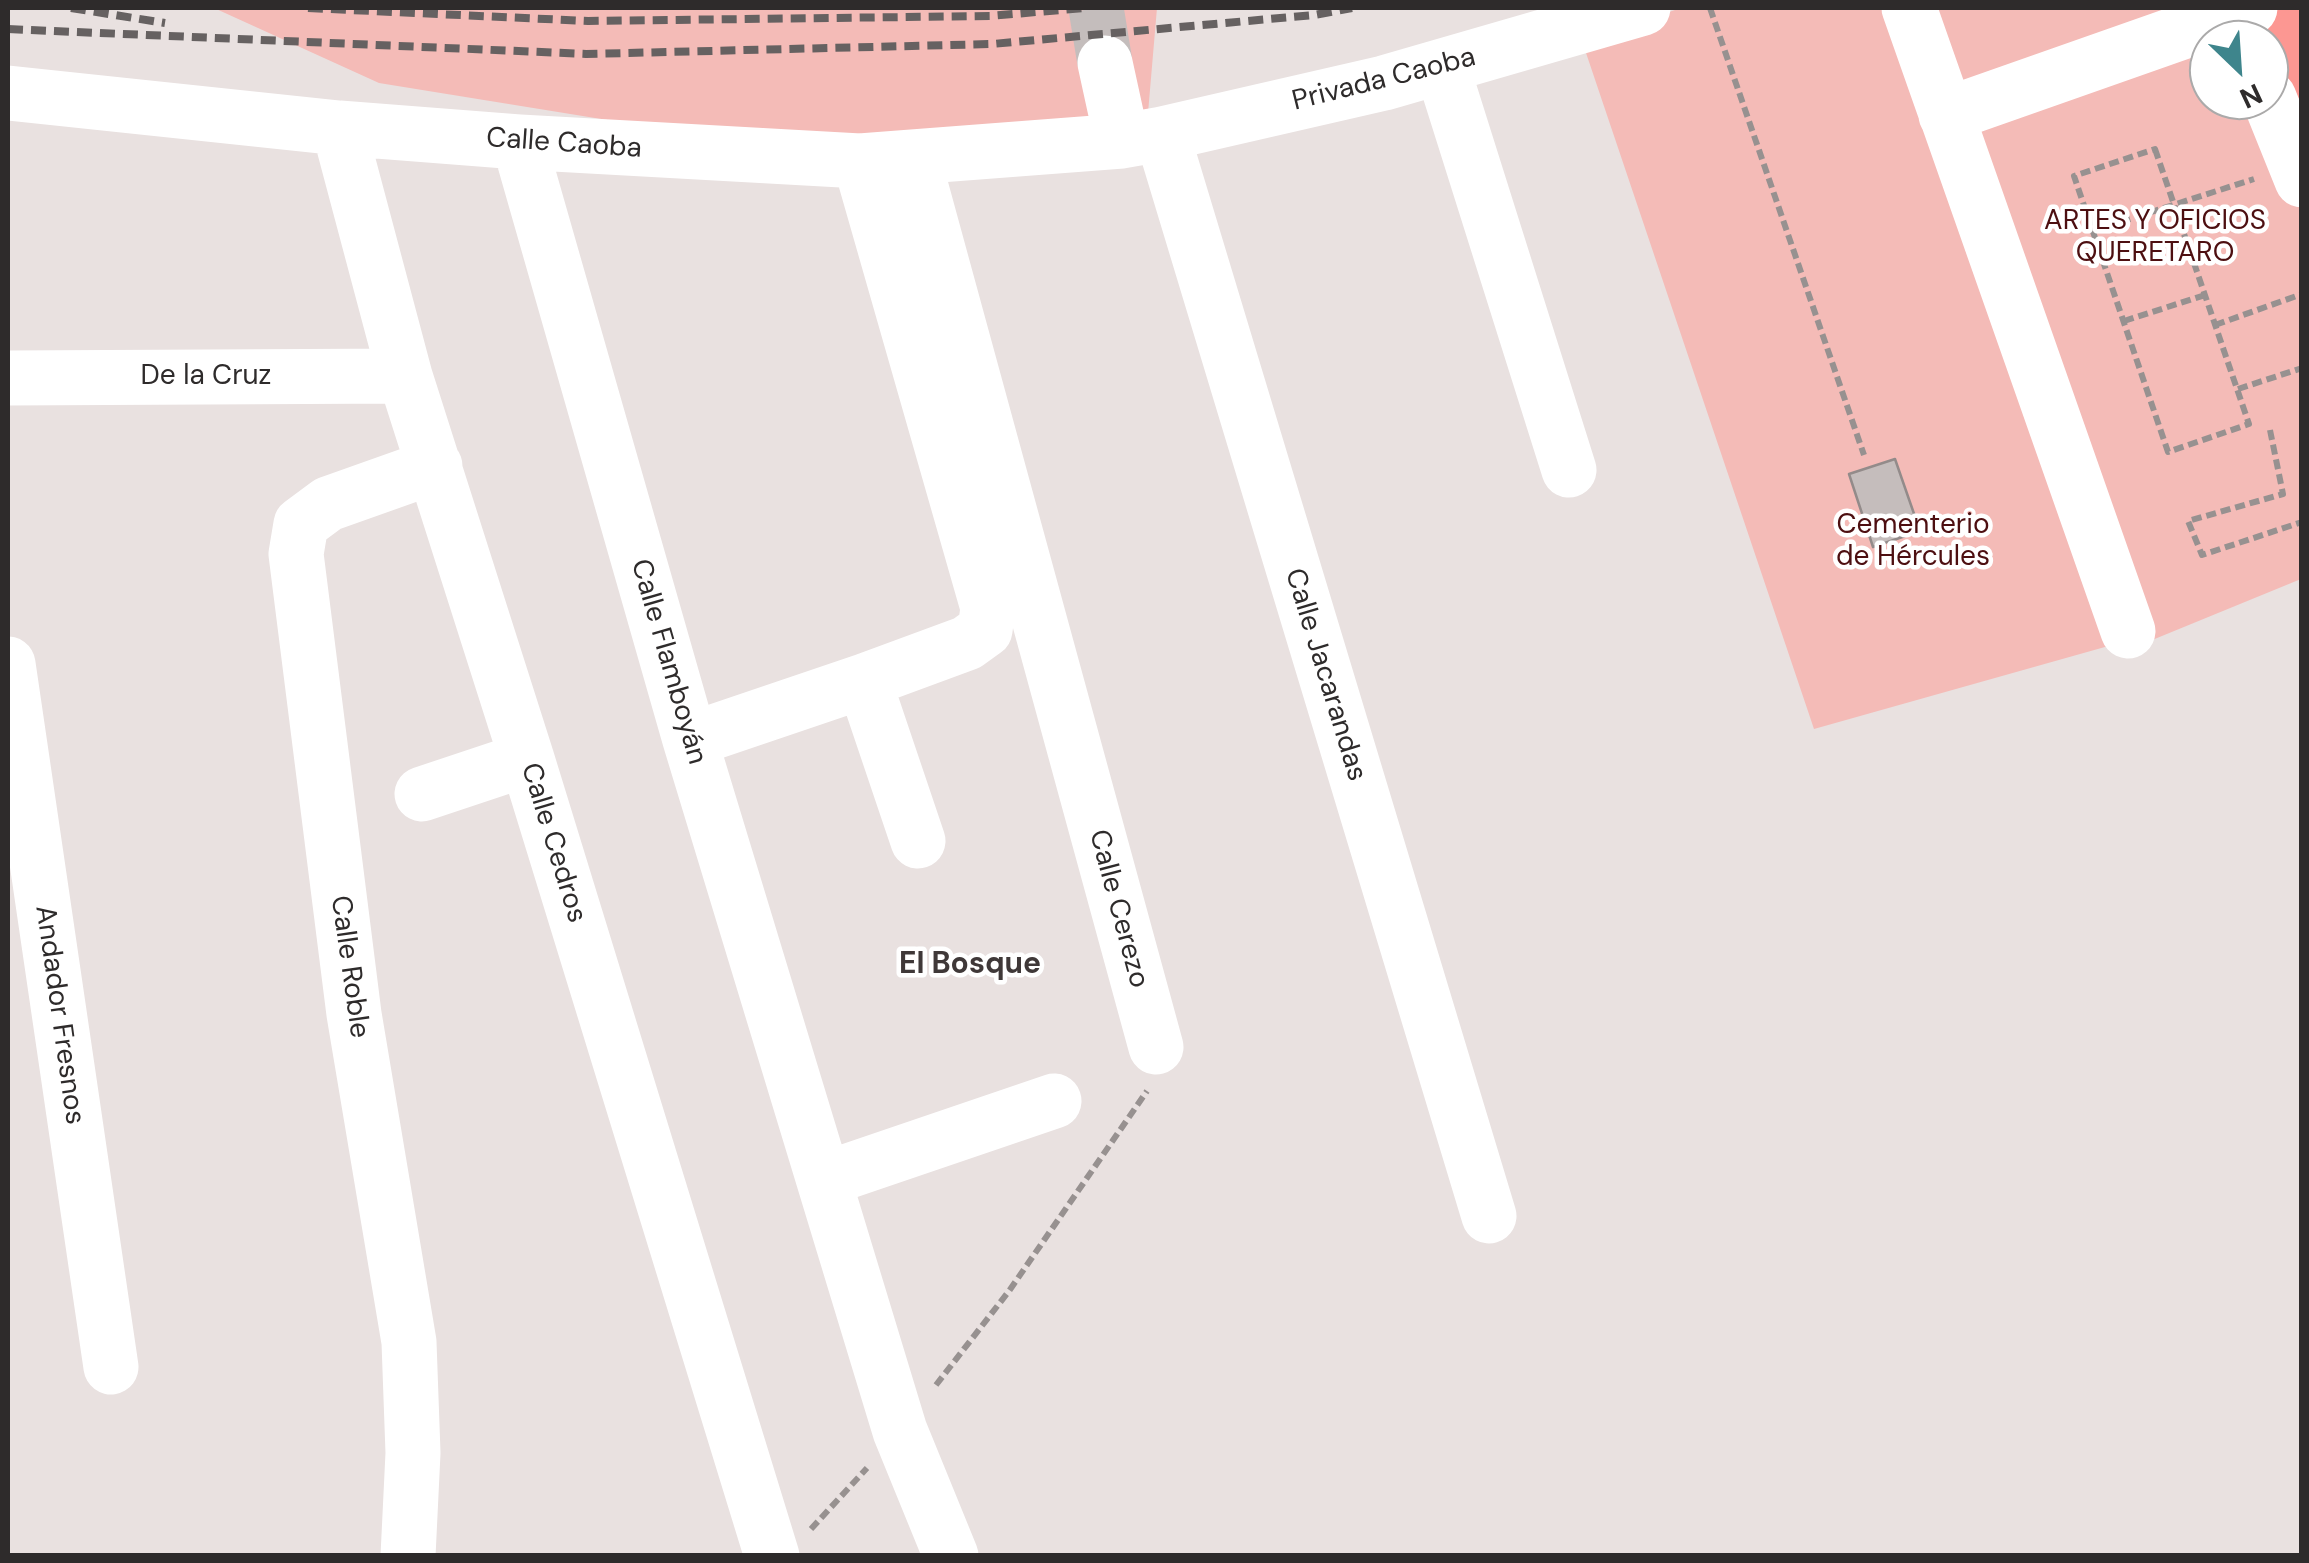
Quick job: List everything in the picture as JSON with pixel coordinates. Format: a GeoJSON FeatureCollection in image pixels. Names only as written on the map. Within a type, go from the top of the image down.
{"type":"FeatureCollection","features":[{"type":"Feature","properties":{"kind":"street","name":"Privada Caoba"},"geometry":{"type":"LineString","coordinates":[[1142,137],[1442,66],[1643,8]]}},
{"type":"Feature","properties":{"kind":"street"},"geometry":{"type":"LineString","coordinates":[[1909,8],[2128,632]]}},
{"type":"Feature","properties":{"kind":"street"},"geometry":{"type":"LineString","coordinates":[[1946,114],[2249,19]]}},
{"type":"Feature","properties":{"kind":"street","name":"Calle Jacarandas"},"geometry":{"type":"LineString","coordinates":[[1104,63],[1142,137],[1489,1216]]}},
{"type":"Feature","properties":{"kind":"street"},"geometry":{"type":"LineString","coordinates":[[1442,66],[1569,470]]}},
{"type":"Feature","properties":{"kind":"street","name":"Calle Caoba"},"geometry":{"type":"LineString","coordinates":[[8,93],[339,128],[860,161],[1142,137]]}},
{"type":"Feature","properties":{"kind":"street"},"geometry":{"type":"LineString","coordinates":[[2273,120],[2282,178]]}},
{"type":"Feature","properties":{"kind":"street","name":"Calle Cedros"},"geometry":{"type":"LineString","coordinates":[[339,128],[406,376],[786,1549]]}},
{"type":"Feature","properties":{"kind":"street","name":"Calle Flamboyán"},"geometry":{"type":"LineString","coordinates":[[519,142],[690,740],[900,1431],[951,1556]]}},
{"type":"Feature","properties":{"kind":"street","name":"Calle Cerezo"},"geometry":{"type":"LineString","coordinates":[[913,158],[1156,1047]]}},
{"type":"Feature","properties":{"kind":"street"},"geometry":{"type":"LineString","coordinates":[[690,740],[864,681],[967,642],[985,630],[988,608],[860,161]]}},
{"type":"Feature","properties":{"kind":"street","name":"De la Cruz"},"geometry":{"type":"LineString","coordinates":[[8,378],[406,376]]}},
{"type":"Feature","properties":{"kind":"street","name":"Calle Roble"},"geometry":{"type":"LineString","coordinates":[[408,1556],[413,1453],[409,1342],[354,1014],[296,554],[301,524],[328,504],[435,466]]}},
{"type":"Feature","properties":{"kind":"street","name":"Andador Fresnos"},"geometry":{"type":"LineString","coordinates":[[8,664],[111,1367]]}},
{"type":"Feature","properties":{"kind":"street"},"geometry":{"type":"LineString","coordinates":[[864,681],[918,841]]}},
{"type":"Feature","properties":{"kind":"street"},"geometry":{"type":"LineString","coordinates":[[422,794],[527,758]]}},
{"type":"Feature","properties":{"kind":"street"},"geometry":{"type":"LineString","coordinates":[[825,1178],[1054,1101]]}},
{"type":"Feature","properties":{"kind":"path"},"geometry":{"type":"LineString","coordinates":[[1710,8],[1864,456]]}},
{"type":"Feature","properties":{"kind":"path"},"geometry":{"type":"LineString","coordinates":[[2155,148],[2250,424],[2168,452],[2092,231],[2074,176],[2155,148]]}},
{"type":"Feature","properties":{"kind":"path"},"geometry":{"type":"LineString","coordinates":[[2092,231],[2174,204],[2282,178]]}},
{"type":"Feature","properties":{"kind":"path"},"geometry":{"type":"LineString","coordinates":[[2216,325],[2302,294]]}},
{"type":"Feature","properties":{"kind":"path"},"geometry":{"type":"LineString","coordinates":[[2124,321],[2205,295]]}},
{"type":"Feature","properties":{"kind":"path"},"geometry":{"type":"LineString","coordinates":[[2238,389],[2302,368]]}},
{"type":"Feature","properties":{"kind":"path"},"geometry":{"type":"LineString","coordinates":[[2270,430],[2283,494],[2188,521],[2202,554],[2302,522]]}},
{"type":"Feature","properties":{"kind":"path"},"geometry":{"type":"LineString","coordinates":[[786,1549],[900,1431],[1010,1291],[1152,1083],[1156,1047]]}},
{"type":"Feature","properties":{"kind":"green space"},"geometry":{"type":"Polygon","coordinates":[[[214,8],[1157,8],[1148,113],[811,153],[379,83],[214,8]]]}},
{"type":"Feature","properties":{"kind":"green space","name":"Cementerio de Hércules"},"geometry":{"type":"Polygon","coordinates":[[[1681,8],[1890,8],[2112,645],[1814,729],[1582,41],[1681,8]]]}},
{"type":"Feature","properties":{"kind":"green space","name":"ARTES Y OFICIOS QUERETARO"},"geometry":{"type":"Polygon","coordinates":[[[1916,8],[2301,8],[2301,579],[2140,645],[1916,8]]]}},
{"type":"Feature","properties":{"kind":"building"},"geometry":{"type":"Polygon","coordinates":[[[1895,459],[1920,531],[1873,547],[1849,474],[1895,459]]]}},
{"type":"Feature","properties":{"kind":"waterway"},"geometry":{"type":"LineString","coordinates":[[2289,34],[2302,85]]}},
{"type":"Feature","properties":{"kind":"tunnel"},"geometry":{"type":"LineString","coordinates":[[1096,8],[1105,63]]}},
{"type":"Feature","properties":{"kind":"railway"},"geometry":{"type":"LineString","coordinates":[[71,8],[165,23]]}},
{"type":"Feature","properties":{"kind":"railway"},"geometry":{"type":"LineString","coordinates":[[308,8],[588,21],[990,16],[1084,8]]}},
{"type":"Feature","properties":{"kind":"railway"},"geometry":{"type":"LineString","coordinates":[[8,29],[586,54],[992,44],[1314,15],[1352,8]]}},
{"type":"Feature","properties":{"kind":"district","name":"El Bosque"},"geometry":{"type":"Point","coordinates":[970,965]}}]}
